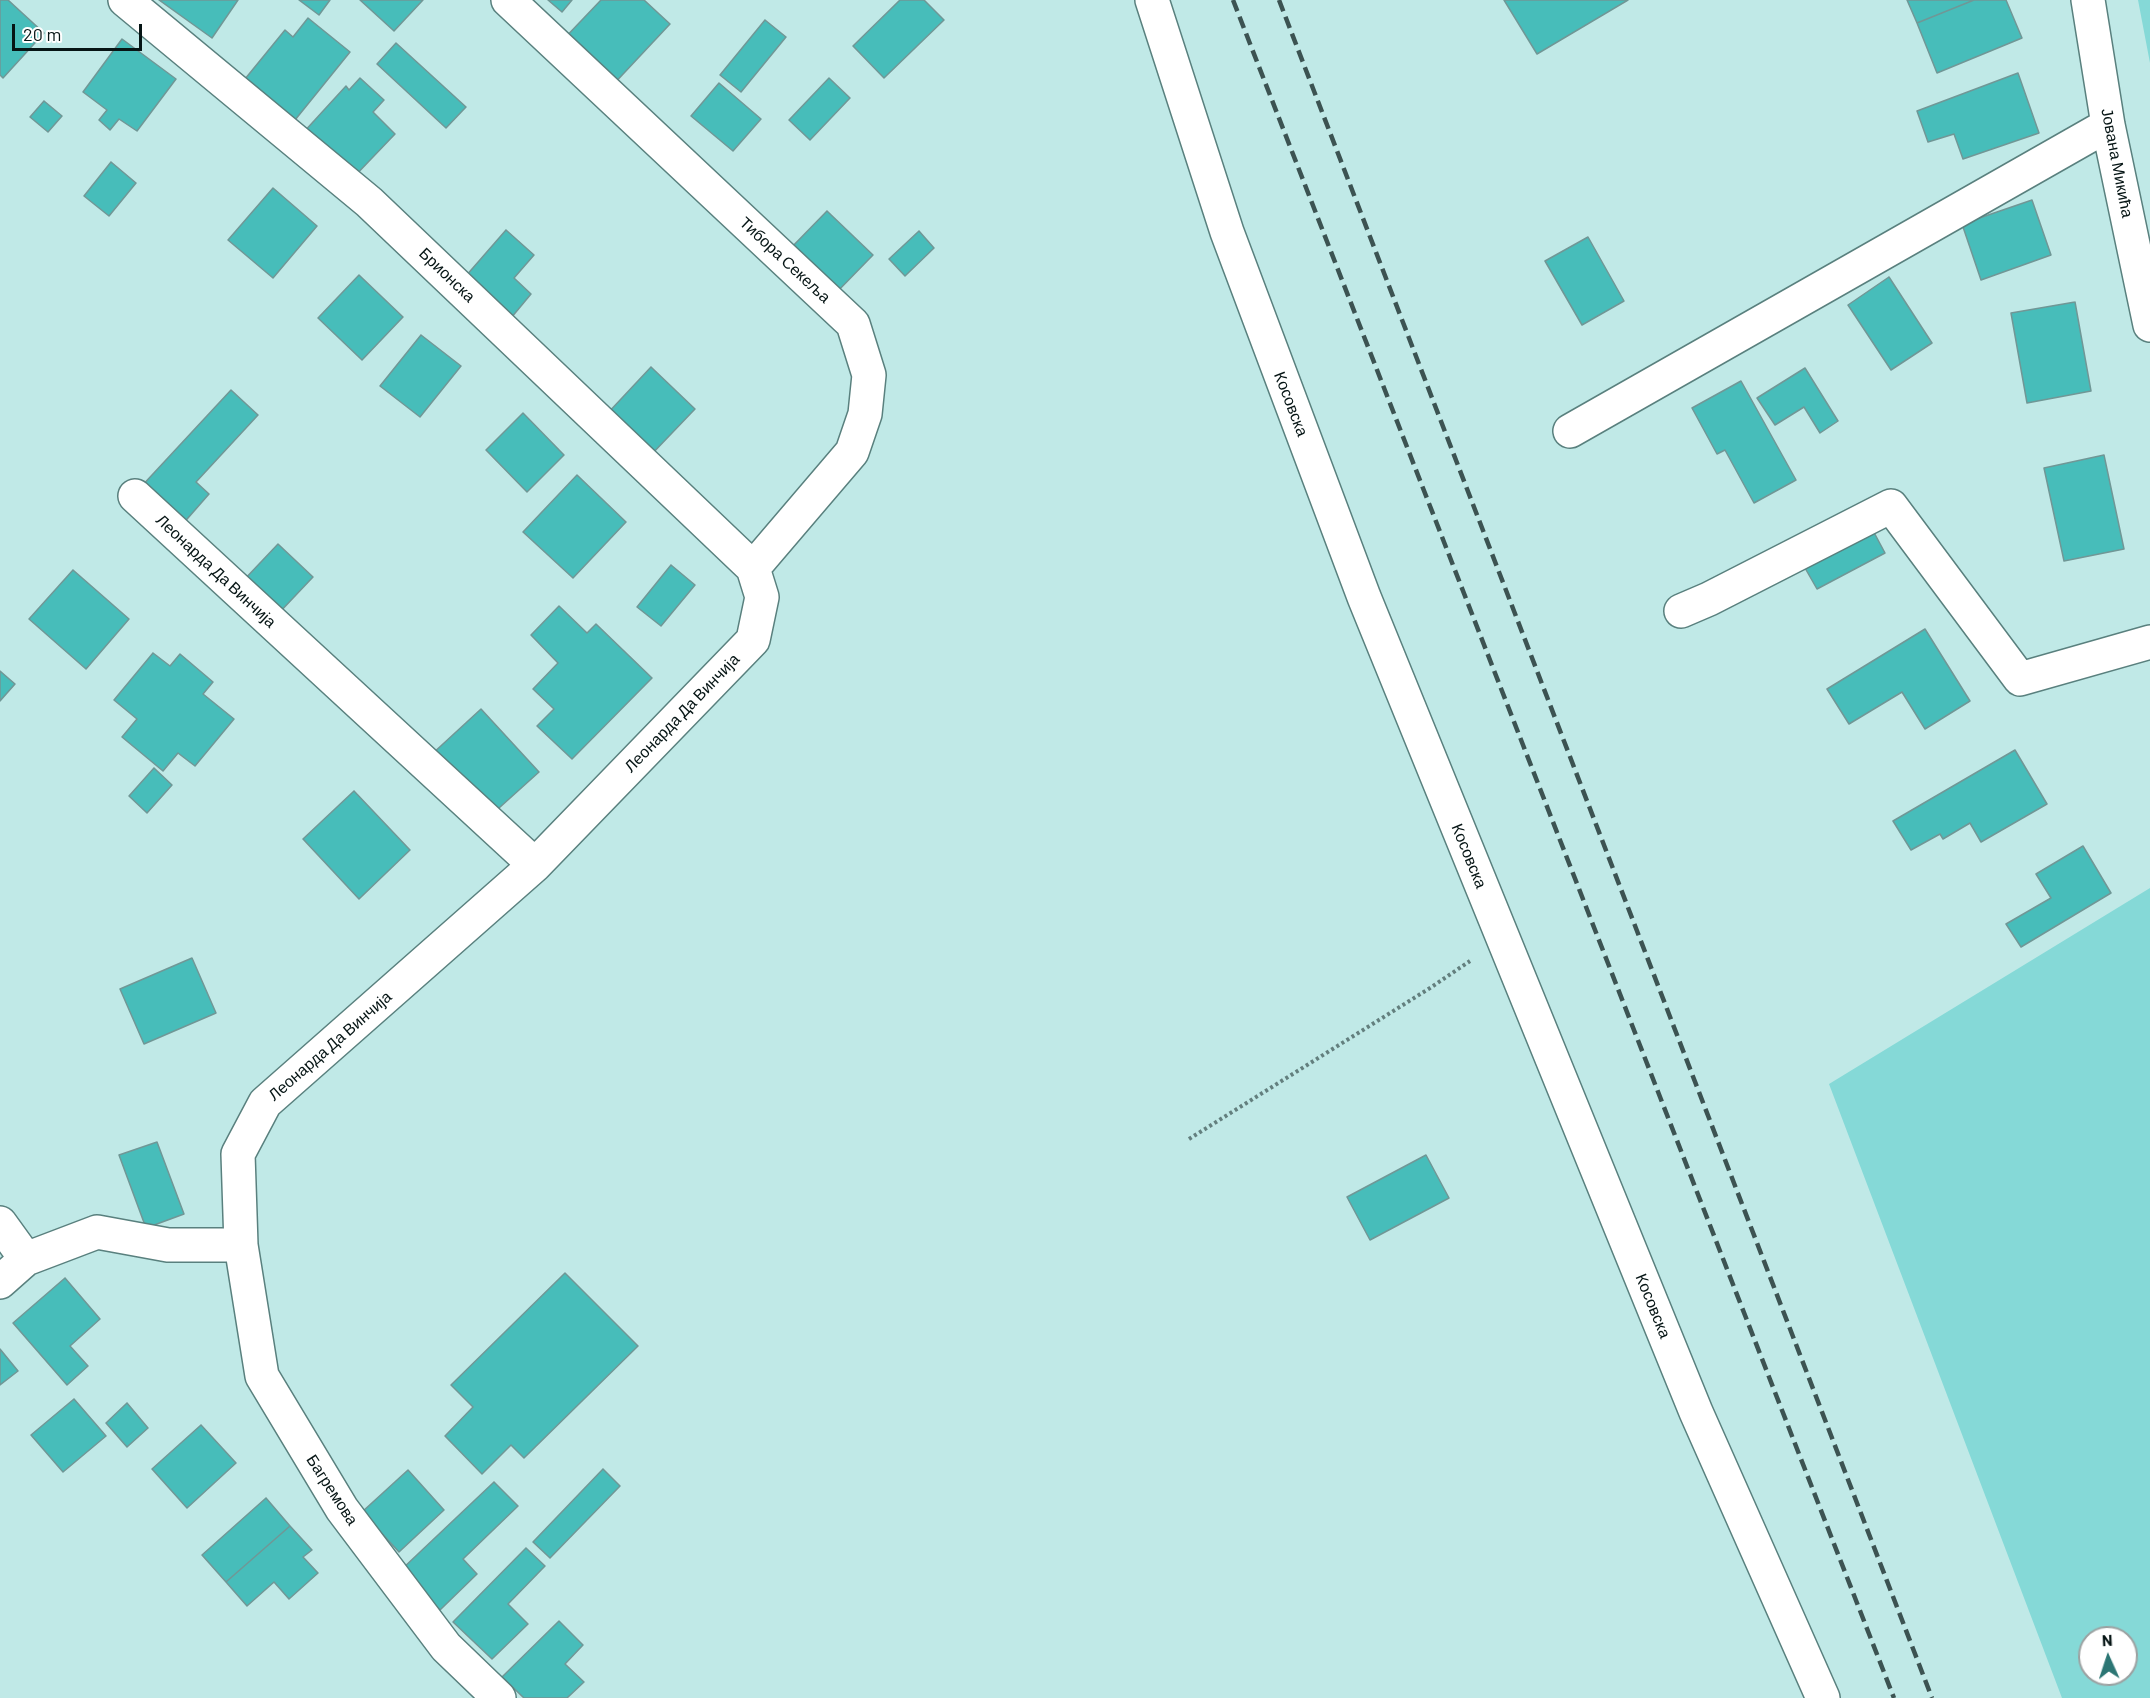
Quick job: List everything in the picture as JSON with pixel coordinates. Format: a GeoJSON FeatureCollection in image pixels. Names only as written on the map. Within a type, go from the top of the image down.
{"type":"FeatureCollection","features":[{"type":"Feature","properties":{"kind":"street","name":"Брионска"},"geometry":{"type":"LineString","coordinates":[[125,0],[369,201],[753,568]]}},
{"type":"Feature","properties":{"kind":"street","name":"Тибора Секеља"},"geometry":{"type":"LineString","coordinates":[[508,0],[853,324],[869,375],[865,414],[852,452],[753,568]]}},
{"type":"Feature","properties":{"kind":"street","name":"Косовска"},"geometry":{"type":"LineString","coordinates":[[1152,0],[1227,232],[1364,597],[1696,1412],[1822,1698]]}},
{"type":"Feature","properties":{"kind":"street","name":"Јована Микића"},"geometry":{"type":"LineString","coordinates":[[2088,0],[2108,125],[2150,325]]}},
{"type":"Feature","properties":{"kind":"street"},"geometry":{"type":"LineString","coordinates":[[1570,431],[2108,125]]}},
{"type":"Feature","properties":{"kind":"street","name":"Леонарда Да Винчија"},"geometry":{"type":"LineString","coordinates":[[135,496],[535,865]]}},
{"type":"Feature","properties":{"kind":"street"},"geometry":{"type":"LineString","coordinates":[[1681,611],[1891,506],[2020,679],[2150,642]]}},
{"type":"Feature","properties":{"kind":"street","name":"Леонарда Да Винчија"},"geometry":{"type":"LineString","coordinates":[[241,1245],[238,1154],[265,1103],[535,865],[753,640],[762,597],[753,568]]}},
{"type":"Feature","properties":{"kind":"street"},"geometry":{"type":"LineString","coordinates":[[0,1223],[26,1259]]}},
{"type":"Feature","properties":{"kind":"street"},"geometry":{"type":"LineString","coordinates":[[0,1282],[26,1259],[97,1232],[168,1245],[241,1245]]}},
{"type":"Feature","properties":{"kind":"street","name":"Багремова"},"geometry":{"type":"LineString","coordinates":[[241,1245],[262,1376],[342,1509],[446,1647],[499,1698]]}},
{"type":"Feature","properties":{"kind":"path"},"geometry":{"type":"LineString","coordinates":[[1189,1139],[1430,988],[1503,938]]}},
{"type":"Feature","properties":{"kind":"shaded area"},"geometry":{"type":"Polygon","coordinates":[[[2138,0],[2150,0],[2150,63],[2138,0]]]}},
{"type":"Feature","properties":{"kind":"shaded area"},"geometry":{"type":"Polygon","coordinates":[[[2150,888],[2150,1698],[2062,1698],[1829,1084],[2150,888]]]}},
{"type":"Feature","properties":{"kind":"building"},"geometry":{"type":"Polygon","coordinates":[[[0,0],[8,0],[44,33],[3,78],[0,75],[0,0]]]}},
{"type":"Feature","properties":{"kind":"building"},"geometry":{"type":"Polygon","coordinates":[[[159,0],[238,0],[212,38],[159,0]]]}},
{"type":"Feature","properties":{"kind":"building"},"geometry":{"type":"Polygon","coordinates":[[[299,0],[330,0],[319,15],[299,0]]]}},
{"type":"Feature","properties":{"kind":"building"},"geometry":{"type":"Polygon","coordinates":[[[360,0],[423,0],[394,31],[360,0]]]}},
{"type":"Feature","properties":{"kind":"building"},"geometry":{"type":"Polygon","coordinates":[[[548,0],[572,0],[562,12],[548,0]]]}},
{"type":"Feature","properties":{"kind":"building"},"geometry":{"type":"Polygon","coordinates":[[[601,0],[644,0],[670,24],[610,88],[560,43],[601,0]]]}},
{"type":"Feature","properties":{"kind":"building"},"geometry":{"type":"Polygon","coordinates":[[[900,0],[924,0],[944,20],[884,78],[853,46],[900,0]]]}},
{"type":"Feature","properties":{"kind":"building"},"geometry":{"type":"Polygon","coordinates":[[[1504,0],[1628,0],[1537,54],[1504,0]]]}},
{"type":"Feature","properties":{"kind":"building"},"geometry":{"type":"Polygon","coordinates":[[[1907,0],[1974,0],[1917,23],[1907,0]]]}},
{"type":"Feature","properties":{"kind":"building"},"geometry":{"type":"Polygon","coordinates":[[[1974,0],[2006,0],[2022,38],[1937,73],[1917,23],[1974,0]]]}},
{"type":"Feature","properties":{"kind":"building"},"geometry":{"type":"Polygon","coordinates":[[[308,18],[350,52],[295,120],[245,79],[285,30],[293,37],[308,18]]]}},
{"type":"Feature","properties":{"kind":"building"},"geometry":{"type":"Polygon","coordinates":[[[765,20],[786,37],[741,92],[720,75],[765,20]]]}},
{"type":"Feature","properties":{"kind":"building"},"geometry":{"type":"Polygon","coordinates":[[[122,39],[176,79],[137,131],[119,119],[110,130],[99,120],[107,110],[83,92],[122,39]]]}},
{"type":"Feature","properties":{"kind":"building"},"geometry":{"type":"Polygon","coordinates":[[[396,43],[466,107],[446,128],[377,64],[396,43]]]}},
{"type":"Feature","properties":{"kind":"building"},"geometry":{"type":"Polygon","coordinates":[[[2018,73],[2039,133],[1963,159],[1954,134],[1928,142],[1917,111],[2018,73]]]}},
{"type":"Feature","properties":{"kind":"building"},"geometry":{"type":"Polygon","coordinates":[[[360,78],[384,100],[373,112],[395,134],[351,180],[302,134],[346,86],[349,90],[360,78]]]}},
{"type":"Feature","properties":{"kind":"building"},"geometry":{"type":"Polygon","coordinates":[[[829,78],[850,98],[810,140],[789,120],[829,78]]]}},
{"type":"Feature","properties":{"kind":"building"},"geometry":{"type":"Polygon","coordinates":[[[719,83],[761,119],[733,151],[691,116],[719,83]]]}},
{"type":"Feature","properties":{"kind":"building"},"geometry":{"type":"Polygon","coordinates":[[[44,101],[62,116],[48,132],[30,117],[44,101]]]}},
{"type":"Feature","properties":{"kind":"building"},"geometry":{"type":"Polygon","coordinates":[[[111,162],[136,183],[109,216],[84,196],[111,162]]]}},
{"type":"Feature","properties":{"kind":"building"},"geometry":{"type":"Polygon","coordinates":[[[273,188],[317,226],[273,278],[228,240],[273,188]]]}},
{"type":"Feature","properties":{"kind":"building"},"geometry":{"type":"Polygon","coordinates":[[[2032,200],[2051,255],[1981,280],[1962,224],[2032,200]]]}},
{"type":"Feature","properties":{"kind":"building"},"geometry":{"type":"Polygon","coordinates":[[[827,211],[873,255],[832,297],[786,253],[827,211]]]}},
{"type":"Feature","properties":{"kind":"building"},"geometry":{"type":"Polygon","coordinates":[[[506,230],[534,255],[514,278],[531,294],[511,318],[465,277],[506,230]]]}},
{"type":"Feature","properties":{"kind":"building"},"geometry":{"type":"Polygon","coordinates":[[[919,231],[934,248],[905,276],[889,259],[919,231]]]}},
{"type":"Feature","properties":{"kind":"building"},"geometry":{"type":"Polygon","coordinates":[[[1588,237],[1624,301],[1582,325],[1545,261],[1588,237]]]}},
{"type":"Feature","properties":{"kind":"building"},"geometry":{"type":"Polygon","coordinates":[[[359,275],[403,317],[362,360],[318,318],[359,275]]]}},
{"type":"Feature","properties":{"kind":"building"},"geometry":{"type":"Polygon","coordinates":[[[1889,277],[1932,343],[1891,370],[1848,305],[1889,277]]]}},
{"type":"Feature","properties":{"kind":"building"},"geometry":{"type":"Polygon","coordinates":[[[2075,302],[2091,391],[2027,403],[2011,313],[2075,302]]]}},
{"type":"Feature","properties":{"kind":"building"},"geometry":{"type":"Polygon","coordinates":[[[421,335],[461,366],[420,417],[380,386],[421,335]]]}},
{"type":"Feature","properties":{"kind":"building"},"geometry":{"type":"Polygon","coordinates":[[[651,367],[695,409],[649,457],[606,415],[651,367]]]}},
{"type":"Feature","properties":{"kind":"building"},"geometry":{"type":"Polygon","coordinates":[[[1805,368],[1838,421],[1820,433],[1804,407],[1775,425],[1757,398],[1805,368]]]}},
{"type":"Feature","properties":{"kind":"building"},"geometry":{"type":"Polygon","coordinates":[[[1741,381],[1796,480],[1754,503],[1725,450],[1717,454],[1692,408],[1741,381]]]}},
{"type":"Feature","properties":{"kind":"building"},"geometry":{"type":"Polygon","coordinates":[[[231,390],[258,415],[196,482],[209,494],[181,526],[139,489],[231,390]]]}},
{"type":"Feature","properties":{"kind":"building"},"geometry":{"type":"Polygon","coordinates":[[[523,413],[564,455],[527,492],[486,450],[523,413]]]}},
{"type":"Feature","properties":{"kind":"building"},"geometry":{"type":"Polygon","coordinates":[[[2104,455],[2124,549],[2064,561],[2044,468],[2104,455]]]}},
{"type":"Feature","properties":{"kind":"building"},"geometry":{"type":"Polygon","coordinates":[[[577,475],[626,522],[573,578],[523,532],[577,475]]]}},
{"type":"Feature","properties":{"kind":"building"},"geometry":{"type":"Polygon","coordinates":[[[1870,525],[1885,553],[1817,589],[1801,561],[1870,525]]]}},
{"type":"Feature","properties":{"kind":"building"},"geometry":{"type":"Polygon","coordinates":[[[278,544],[313,577],[277,615],[242,582],[278,544]]]}},
{"type":"Feature","properties":{"kind":"building"},"geometry":{"type":"Polygon","coordinates":[[[671,565],[695,585],[661,626],[637,607],[671,565]]]}},
{"type":"Feature","properties":{"kind":"building"},"geometry":{"type":"Polygon","coordinates":[[[73,570],[129,619],[86,669],[29,619],[73,570]]]}},
{"type":"Feature","properties":{"kind":"building"},"geometry":{"type":"Polygon","coordinates":[[[559,606],[587,633],[596,624],[652,678],[572,759],[537,726],[554,709],[533,689],[558,663],[531,635],[559,606]]]}},
{"type":"Feature","properties":{"kind":"building"},"geometry":{"type":"Polygon","coordinates":[[[1925,629],[1970,701],[1925,729],[1902,692],[1849,724],[1827,689],[1925,629]]]}},
{"type":"Feature","properties":{"kind":"building"},"geometry":{"type":"Polygon","coordinates":[[[153,653],[170,666],[180,654],[213,682],[203,694],[234,719],[195,766],[178,753],[163,771],[122,737],[137,719],[114,700],[153,653]]]}},
{"type":"Feature","properties":{"kind":"building"},"geometry":{"type":"Polygon","coordinates":[[[0,671],[15,684],[0,701],[0,671]]]}},
{"type":"Feature","properties":{"kind":"building"},"geometry":{"type":"Polygon","coordinates":[[[481,709],[539,772],[489,817],[431,755],[481,709]]]}},
{"type":"Feature","properties":{"kind":"building"},"geometry":{"type":"Polygon","coordinates":[[[2015,750],[2047,804],[1981,842],[1970,823],[1943,839],[1940,834],[1911,850],[1893,821],[2015,750]]]}},
{"type":"Feature","properties":{"kind":"building"},"geometry":{"type":"Polygon","coordinates":[[[154,768],[172,785],[147,813],[129,796],[154,768]]]}},
{"type":"Feature","properties":{"kind":"building"},"geometry":{"type":"Polygon","coordinates":[[[354,791],[410,850],[359,899],[303,839],[354,791]]]}},
{"type":"Feature","properties":{"kind":"building"},"geometry":{"type":"Polygon","coordinates":[[[2083,846],[2111,893],[2021,947],[2006,924],[2051,898],[2036,874],[2083,846]]]}},
{"type":"Feature","properties":{"kind":"building"},"geometry":{"type":"Polygon","coordinates":[[[192,958],[216,1013],[144,1044],[120,989],[192,958]]]}},
{"type":"Feature","properties":{"kind":"building"},"geometry":{"type":"Polygon","coordinates":[[[157,1142],[184,1214],[146,1228],[119,1155],[157,1142]]]}},
{"type":"Feature","properties":{"kind":"building"},"geometry":{"type":"Polygon","coordinates":[[[1426,1155],[1449,1198],[1370,1240],[1347,1197],[1426,1155]]]}},
{"type":"Feature","properties":{"kind":"building"},"geometry":{"type":"Polygon","coordinates":[[[565,1273],[638,1346],[524,1458],[511,1445],[482,1474],[445,1436],[473,1407],[451,1385],[565,1273]]]}},
{"type":"Feature","properties":{"kind":"building"},"geometry":{"type":"Polygon","coordinates":[[[65,1278],[100,1319],[70,1346],[88,1366],[67,1385],[13,1323],[65,1278]]]}},
{"type":"Feature","properties":{"kind":"building"},"geometry":{"type":"Polygon","coordinates":[[[0,1349],[18,1371],[0,1385],[0,1349]]]}},
{"type":"Feature","properties":{"kind":"building"},"geometry":{"type":"Polygon","coordinates":[[[74,1399],[106,1436],[63,1472],[31,1435],[74,1399]]]}},
{"type":"Feature","properties":{"kind":"building"},"geometry":{"type":"Polygon","coordinates":[[[127,1403],[148,1428],[127,1447],[106,1423],[127,1403]]]}},
{"type":"Feature","properties":{"kind":"building"},"geometry":{"type":"Polygon","coordinates":[[[201,1425],[236,1463],[187,1508],[152,1469],[201,1425]]]}},
{"type":"Feature","properties":{"kind":"building"},"geometry":{"type":"Polygon","coordinates":[[[603,1469],[620,1486],[550,1558],[533,1542],[603,1469]]]}},
{"type":"Feature","properties":{"kind":"building"},"geometry":{"type":"Polygon","coordinates":[[[408,1470],[444,1510],[399,1552],[362,1512],[408,1470]]]}},
{"type":"Feature","properties":{"kind":"building"},"geometry":{"type":"Polygon","coordinates":[[[494,1482],[518,1506],[463,1559],[477,1574],[440,1610],[401,1570],[494,1482]]]}},
{"type":"Feature","properties":{"kind":"building"},"geometry":{"type":"Polygon","coordinates":[[[266,1498],[290,1526],[226,1582],[202,1555],[266,1498]]]}},
{"type":"Feature","properties":{"kind":"building"},"geometry":{"type":"Polygon","coordinates":[[[290,1526],[312,1550],[303,1557],[318,1573],[289,1599],[274,1582],[247,1606],[226,1582],[290,1526]]]}},
{"type":"Feature","properties":{"kind":"building"},"geometry":{"type":"Polygon","coordinates":[[[526,1548],[545,1566],[508,1604],[528,1624],[492,1659],[453,1622],[526,1548]]]}},
{"type":"Feature","properties":{"kind":"building"},"geometry":{"type":"Polygon","coordinates":[[[559,1621],[583,1645],[565,1664],[584,1682],[567,1698],[524,1698],[502,1677],[559,1621]]]}},
{"type":"Feature","properties":{"kind":"railway"},"geometry":{"type":"LineString","coordinates":[[1233,0],[1894,1698]]}},
{"type":"Feature","properties":{"kind":"railway"},"geometry":{"type":"LineString","coordinates":[[1279,0],[1932,1698]]}}]}
